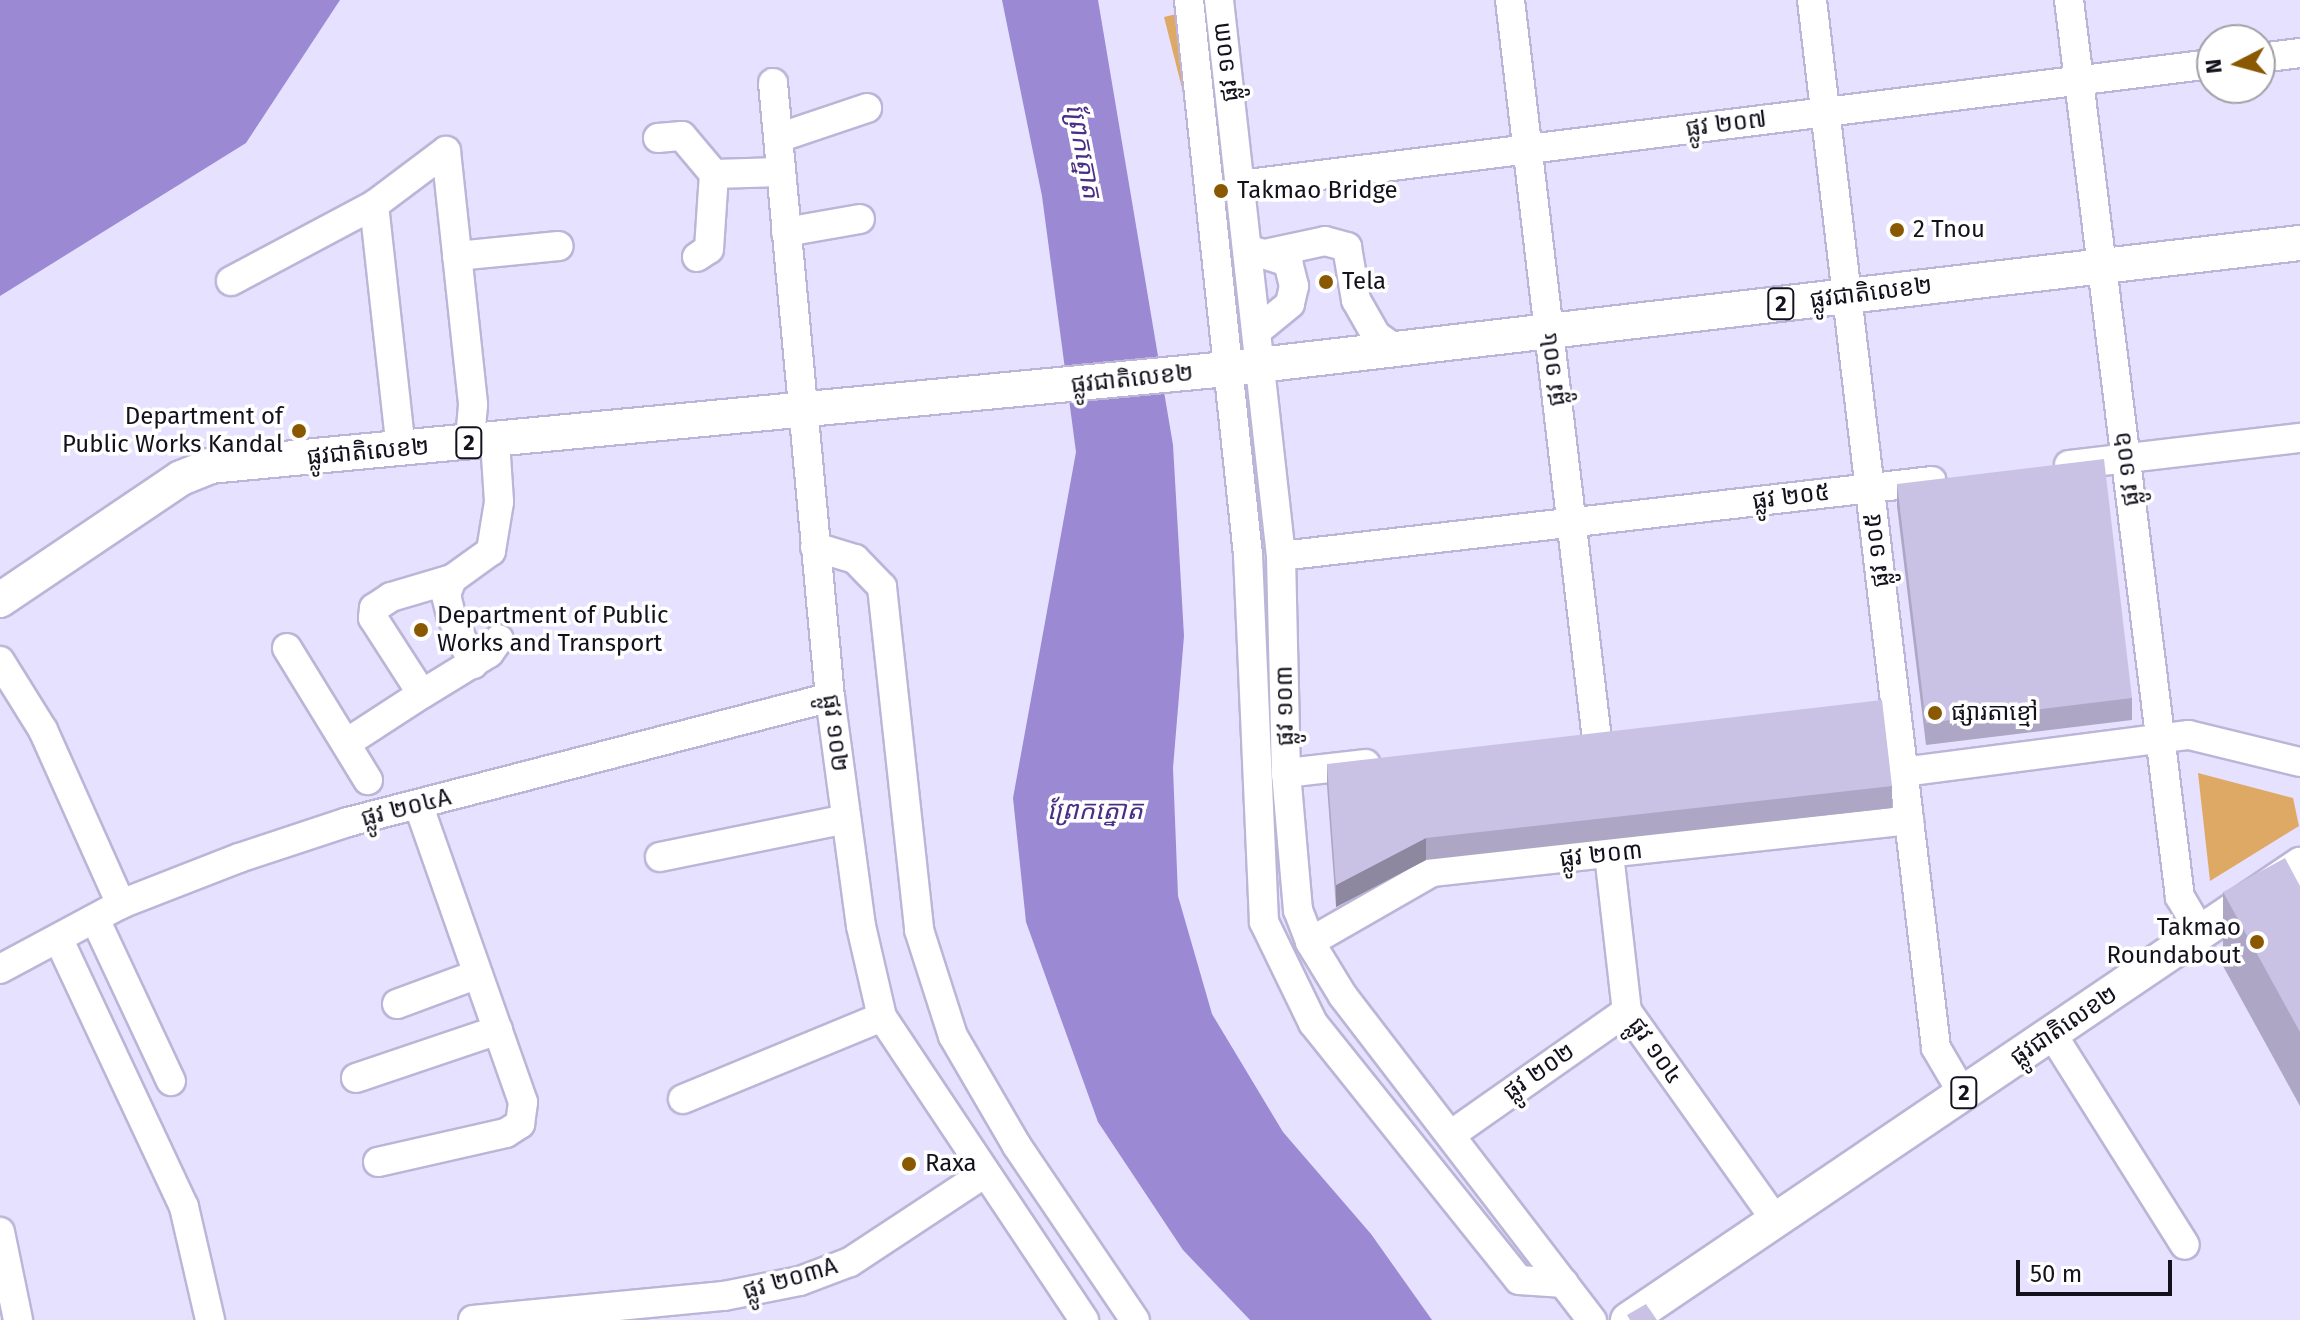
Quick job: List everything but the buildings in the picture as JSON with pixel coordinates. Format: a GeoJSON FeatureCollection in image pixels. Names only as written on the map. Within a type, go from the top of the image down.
{"type":"FeatureCollection","features":[{"type":"Feature","properties":{"kind":"main road","name":"ផ្លូវជាតិលេខ២"},"geometry":{"type":"LineString","coordinates":[[0,600],[181,478],[210,466],[802,412],[1237,368],[2300,243]]}},
{"type":"Feature","properties":{"kind":"main road","name":"ផ្លូវជាតិលេខ២"},"geometry":{"type":"LineString","coordinates":[[1628,1320],[2300,865]]}},
{"type":"Feature","properties":{"kind":"street"},"geometry":{"type":"LineString","coordinates":[[1189,0],[1237,368],[1264,922],[1313,1023],[1519,1280],[1564,1283]]}},
{"type":"Feature","properties":{"kind":"street","name":"ផ្លូវ ១០៤"},"geometry":{"type":"LineString","coordinates":[[1510,0],[1597,739]]}},
{"type":"Feature","properties":{"kind":"street","name":"ផ្លូវ ១០៥"},"geometry":{"type":"LineString","coordinates":[[1812,0],[1936,1048],[1963,1094]]}},
{"type":"Feature","properties":{"kind":"street","name":"ផ្លូវ ១០៦"},"geometry":{"type":"LineString","coordinates":[[2069,0],[2180,897],[2201,933]]}},
{"type":"Feature","properties":{"kind":"street","name":"ផ្លូវ ១០៣"},"geometry":{"type":"LineString","coordinates":[[1226,1],[1240,185],[1257,252],[1257,331],[1237,368],[1281,556],[1286,773],[1298,910],[1310,942],[1343,996],[1592,1320]]}},
{"type":"Feature","properties":{"kind":"street"},"geometry":{"type":"LineString","coordinates":[[2276,56],[2300,53]]}},
{"type":"Feature","properties":{"kind":"street","name":"ផ្លូវ ២០៧"},"geometry":{"type":"LineString","coordinates":[[1240,185],[2196,66]]}},
{"type":"Feature","properties":{"kind":"street","name":"ផ្លូវ ១០២"},"geometry":{"type":"LineString","coordinates":[[773,83],[830,697],[861,926],[882,1017],[1084,1320]]}},
{"type":"Feature","properties":{"kind":"street"},"geometry":{"type":"LineString","coordinates":[[778,138],[867,108]]}},
{"type":"Feature","properties":{"kind":"street"},"geometry":{"type":"LineString","coordinates":[[658,138],[682,136],[714,174],[709,249],[697,257]]}},
{"type":"Feature","properties":{"kind":"street"},"geometry":{"type":"LineString","coordinates":[[231,281],[374,205],[446,151],[473,405],[499,502],[491,551],[452,579],[415,586],[374,608],[378,630],[422,694]]}},
{"type":"Feature","properties":{"kind":"street"},"geometry":{"type":"LineString","coordinates":[[714,174],[781,172]]}},
{"type":"Feature","properties":{"kind":"street"},"geometry":{"type":"LineString","coordinates":[[374,205],[401,449]]}},
{"type":"Feature","properties":{"kind":"street"},"geometry":{"type":"LineString","coordinates":[[786,232],[860,219]]}},
{"type":"Feature","properties":{"kind":"street"},"geometry":{"type":"LineString","coordinates":[[1257,252],[1325,241],[1347,247],[1356,300],[1376,335],[1395,349]]}},
{"type":"Feature","properties":{"kind":"street"},"geometry":{"type":"LineString","coordinates":[[457,256],[559,246]]}},
{"type":"Feature","properties":{"kind":"street"},"geometry":{"type":"LineString","coordinates":[[1257,252],[1288,262],[1294,286],[1290,304],[1257,331]]}},
{"type":"Feature","properties":{"kind":"street"},"geometry":{"type":"LineString","coordinates":[[2035,469],[2300,438]]}},
{"type":"Feature","properties":{"kind":"street","name":"ផ្លូវ ២០៥"},"geometry":{"type":"LineString","coordinates":[[1281,556],[1960,478]]}},
{"type":"Feature","properties":{"kind":"street"},"geometry":{"type":"LineString","coordinates":[[815,547],[855,559],[882,587],[919,930],[953,1036],[1017,1146],[1135,1320]]}},
{"type":"Feature","properties":{"kind":"street"},"geometry":{"type":"LineString","coordinates":[[452,579],[446,595],[473,664]]}},
{"type":"Feature","properties":{"kind":"street"},"geometry":{"type":"LineString","coordinates":[[348,742],[473,664],[499,639]]}},
{"type":"Feature","properties":{"kind":"street"},"geometry":{"type":"LineString","coordinates":[[287,648],[348,742],[368,780]]}},
{"type":"Feature","properties":{"kind":"street"},"geometry":{"type":"LineString","coordinates":[[0,661],[43,730],[121,904]]}},
{"type":"Feature","properties":{"kind":"street","name":"ផ្លូវ ២០៤A"},"geometry":{"type":"LineString","coordinates":[[0,969],[121,904],[239,858],[419,806],[830,697]]}},
{"type":"Feature","properties":{"kind":"street"},"geometry":{"type":"LineString","coordinates":[[1864,708],[1895,705]]}},
{"type":"Feature","properties":{"kind":"street"},"geometry":{"type":"LineString","coordinates":[[1566,742],[1628,735]]}},
{"type":"Feature","properties":{"kind":"street"},"geometry":{"type":"LineString","coordinates":[[1903,772],[2189,735],[2300,762]]}},
{"type":"Feature","properties":{"kind":"street"},"geometry":{"type":"LineString","coordinates":[[1286,773],[1395,761]]}},
{"type":"Feature","properties":{"kind":"street"},"geometry":{"type":"LineString","coordinates":[[378,1162],[506,1133],[520,1124],[523,1102],[419,806]]}},
{"type":"Feature","properties":{"kind":"street"},"geometry":{"type":"LineString","coordinates":[[660,857],[846,819]]}},
{"type":"Feature","properties":{"kind":"street","name":"ផ្លូវ ២០៣"},"geometry":{"type":"LineString","coordinates":[[1310,942],[1432,872],[1909,820]]}},
{"type":"Feature","properties":{"kind":"street","name":"ផ្លូវ ១០៤"},"geometry":{"type":"LineString","coordinates":[[1609,854],[1627,1011],[1776,1221]]}},
{"type":"Feature","properties":{"kind":"street"},"geometry":{"type":"LineString","coordinates":[[95,919],[171,1081]]}},
{"type":"Feature","properties":{"kind":"street"},"geometry":{"type":"LineString","coordinates":[[59,940],[184,1207],[210,1320]]}},
{"type":"Feature","properties":{"kind":"street"},"geometry":{"type":"LineString","coordinates":[[397,1004],[478,974]]}},
{"type":"Feature","properties":{"kind":"street","name":"ផ្លូវ ២០២"},"geometry":{"type":"LineString","coordinates":[[1452,1134],[1627,1011]]}},
{"type":"Feature","properties":{"kind":"street"},"geometry":{"type":"LineString","coordinates":[[683,1099],[882,1017]]}},
{"type":"Feature","properties":{"kind":"street"},"geometry":{"type":"LineString","coordinates":[[356,1078],[498,1030]]}},
{"type":"Feature","properties":{"kind":"street"},"geometry":{"type":"LineString","coordinates":[[2052,1034],[2185,1245]]}},
{"type":"Feature","properties":{"kind":"street","name":"ផ្លូវ ២០៣A"},"geometry":{"type":"LineString","coordinates":[[473,1320],[731,1308],[850,1262],[985,1173]]}},
{"type":"Feature","properties":{"kind":"street"},"geometry":{"type":"LineString","coordinates":[[0,1232],[18,1320]]}},
{"type":"Feature","properties":{"kind":"shaded area"},"geometry":{"type":"Polygon","coordinates":[[[1181,13],[1196,143],[1164,17],[1181,13]]]}},
{"type":"Feature","properties":{"kind":"shaded area"},"geometry":{"type":"Polygon","coordinates":[[[2198,773],[2293,798],[2299,826],[2210,881],[2198,773]]]}},
{"type":"Feature","properties":{"kind":"water"},"geometry":{"type":"Polygon","coordinates":[[[0,0],[340,0],[246,143],[0,296],[0,0]]]}},
{"type":"Feature","properties":{"kind":"water","name":"ព្រែកត្នោត"},"geometry":{"type":"Polygon","coordinates":[[[1002,0],[1098,0],[1173,445],[1184,636],[1173,768],[1178,896],[1212,1014],[1283,1132],[1371,1234],[1432,1320],[1250,1320],[1183,1250],[1098,1122],[1026,922],[1013,798],[1076,452],[1042,196],[1002,0]]]}},
{"type":"Feature","properties":{"kind":"place","name":"Takmao Bridge"},"geometry":{"type":"Point","coordinates":[1221,191]}},
{"type":"Feature","properties":{"kind":"place","name":"2 Tnou"},"geometry":{"type":"Point","coordinates":[1897,230]}},
{"type":"Feature","properties":{"kind":"place","name":"Tela"},"geometry":{"type":"Point","coordinates":[1326,282]}},
{"type":"Feature","properties":{"kind":"place","name":"Department of Public Works Kandal"},"geometry":{"type":"Point","coordinates":[299,431]}},
{"type":"Feature","properties":{"kind":"place","name":"Department of Public Works and Transport"},"geometry":{"type":"Point","coordinates":[421,630]}},
{"type":"Feature","properties":{"kind":"place","name":"ផ្សារតាខ្មៅ"},"geometry":{"type":"Point","coordinates":[1935,713]}},
{"type":"Feature","properties":{"kind":"place","name":"Takmao Roundabout"},"geometry":{"type":"Point","coordinates":[2257,942]}},
{"type":"Feature","properties":{"kind":"place","name":"Raxa"},"geometry":{"type":"Point","coordinates":[909,1164]}}]}
